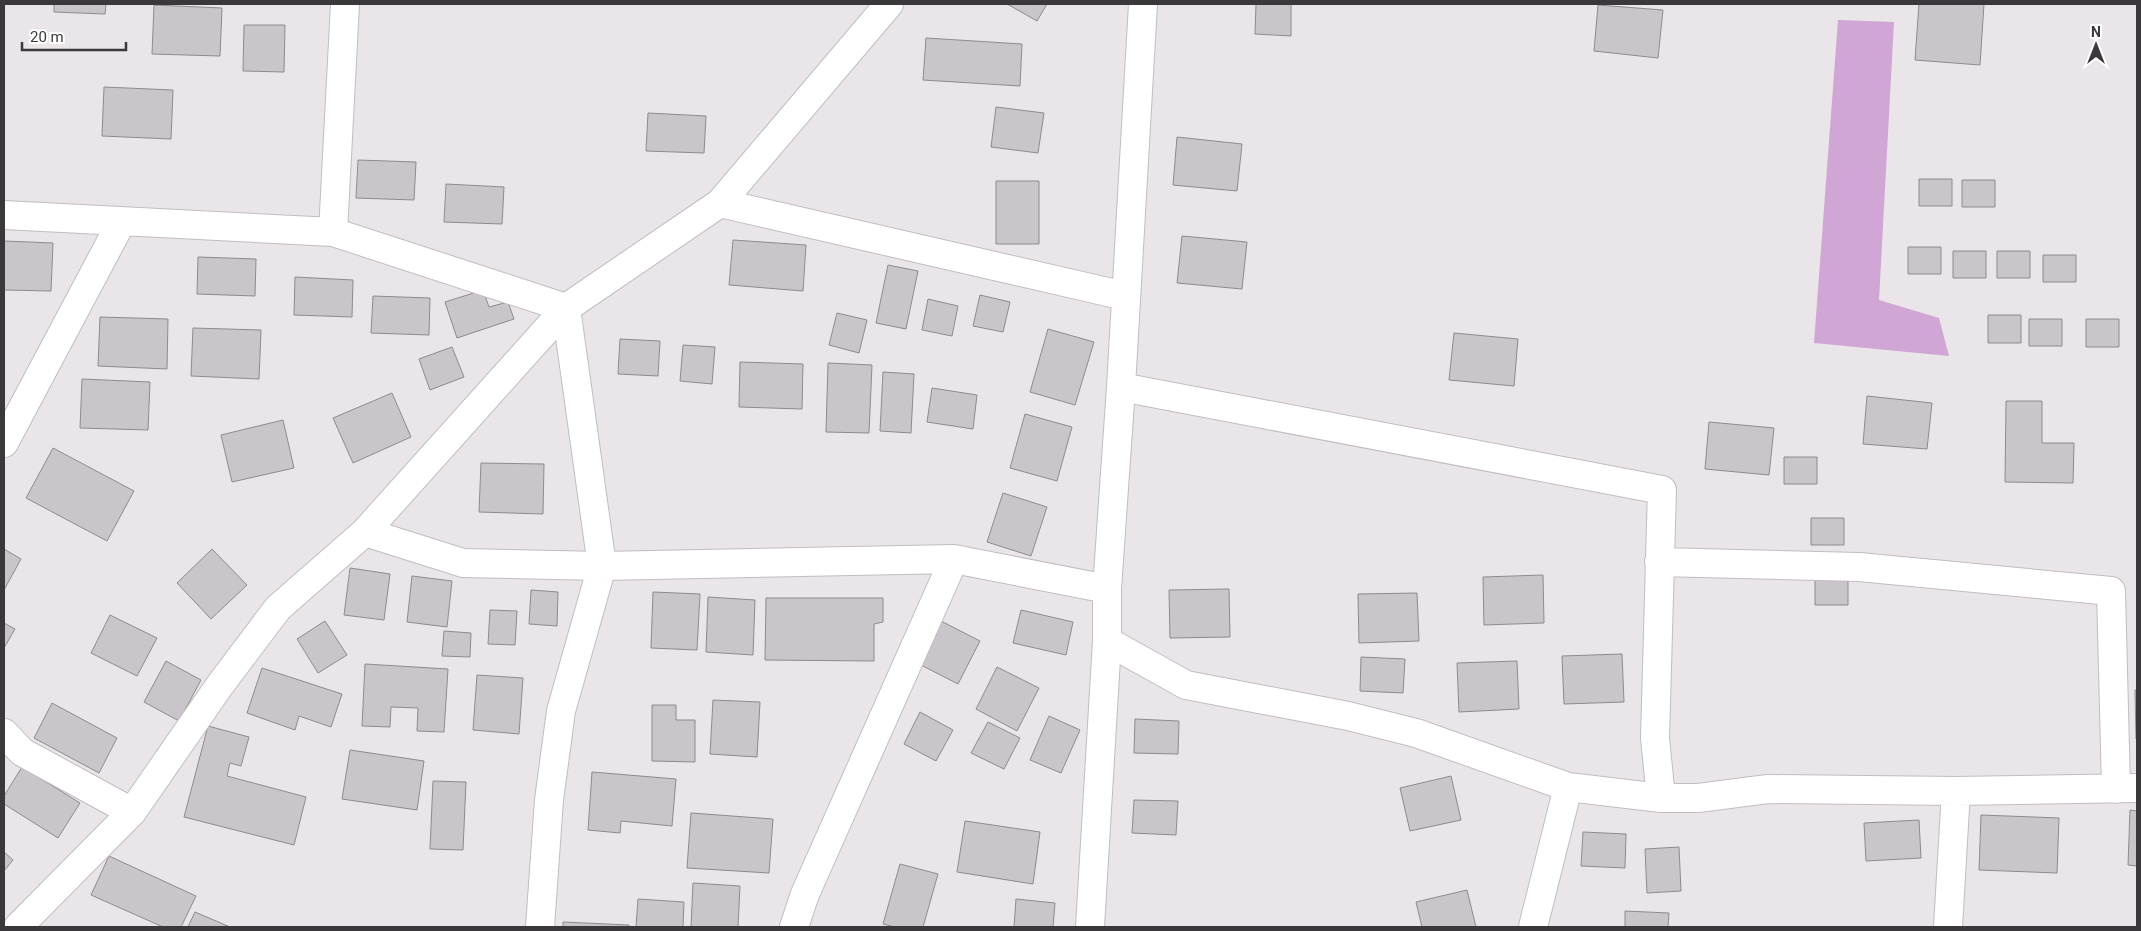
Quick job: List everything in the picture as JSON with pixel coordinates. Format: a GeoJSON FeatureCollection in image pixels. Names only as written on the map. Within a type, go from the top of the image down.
{"type":"FeatureCollection","features":[{"type":"Feature","properties":{"kind":"street"},"geometry":{"type":"LineString","coordinates":[[333,232],[344,4]]}},
{"type":"Feature","properties":{"kind":"street"},"geometry":{"type":"LineString","coordinates":[[18,927],[132,812],[220,684],[278,608],[365,532],[566,308],[720,203],[889,4]]}},
{"type":"Feature","properties":{"kind":"street"},"geometry":{"type":"LineString","coordinates":[[1090,927],[1107,641],[1107,589],[1121,387],[1143,4]]}},
{"type":"Feature","properties":{"kind":"street"},"geometry":{"type":"LineString","coordinates":[[720,203],[1125,296]]}},
{"type":"Feature","properties":{"kind":"street"},"geometry":{"type":"LineString","coordinates":[[4,216],[333,232],[566,308]]}},
{"type":"Feature","properties":{"kind":"street"},"geometry":{"type":"LineString","coordinates":[[4,443],[122,221]]}},
{"type":"Feature","properties":{"kind":"street"},"geometry":{"type":"LineString","coordinates":[[540,927],[549,800],[561,711],[602,566],[566,308]]}},
{"type":"Feature","properties":{"kind":"street"},"geometry":{"type":"LineString","coordinates":[[1121,387],[1662,490],[1654,738],[1661,798]]}},
{"type":"Feature","properties":{"kind":"street"},"geometry":{"type":"LineString","coordinates":[[365,532],[463,563],[602,566],[954,559],[1107,589]]}},
{"type":"Feature","properties":{"kind":"street"},"geometry":{"type":"LineString","coordinates":[[794,927],[804,894],[954,559]]}},
{"type":"Feature","properties":{"kind":"street"},"geometry":{"type":"LineString","coordinates":[[1107,641],[1186,685],[1348,716],[1416,733],[1568,787],[1661,798],[1698,798],[1768,788],[1956,791],[2126,789],[2110,591],[1859,567],[1659,562]]}},
{"type":"Feature","properties":{"kind":"street"},"geometry":{"type":"LineString","coordinates":[[4,733],[22,752],[132,812]]}},
{"type":"Feature","properties":{"kind":"street"},"geometry":{"type":"LineString","coordinates":[[1533,927],[1568,787]]}},
{"type":"Feature","properties":{"kind":"street"},"geometry":{"type":"LineString","coordinates":[[1948,927],[1956,791]]}},
{"type":"Feature","properties":{"kind":"shaded area"},"geometry":{"type":"Polygon","coordinates":[[[1838,20],[1894,22],[1879,300],[1939,318],[1949,356],[1814,343],[1838,20]]]}},
{"type":"Feature","properties":{"kind":"building"},"geometry":{"type":"Polygon","coordinates":[[[54,4],[106,4],[105,14],[54,12],[54,4]]]}},
{"type":"Feature","properties":{"kind":"building"},"geometry":{"type":"Polygon","coordinates":[[[1007,4],[1047,4],[1037,21],[1007,4]]]}},
{"type":"Feature","properties":{"kind":"building"},"geometry":{"type":"Polygon","coordinates":[[[1256,4],[1291,4],[1291,36],[1255,34],[1256,4]]]}},
{"type":"Feature","properties":{"kind":"building"},"geometry":{"type":"Polygon","coordinates":[[[1919,4],[1984,4],[1980,65],[1915,60],[1919,4]]]}},
{"type":"Feature","properties":{"kind":"building"},"geometry":{"type":"Polygon","coordinates":[[[154,5],[222,8],[220,56],[152,54],[154,5]]]}},
{"type":"Feature","properties":{"kind":"building"},"geometry":{"type":"Polygon","coordinates":[[[1598,5],[1663,10],[1658,58],[1594,51],[1598,5]]]}},
{"type":"Feature","properties":{"kind":"building"},"geometry":{"type":"Polygon","coordinates":[[[244,25],[285,25],[284,72],[243,71],[244,25]]]}},
{"type":"Feature","properties":{"kind":"building"},"geometry":{"type":"Polygon","coordinates":[[[926,38],[1022,44],[1020,86],[923,80],[926,38]]]}},
{"type":"Feature","properties":{"kind":"building"},"geometry":{"type":"Polygon","coordinates":[[[104,87],[173,90],[171,139],[102,136],[104,87]]]}},
{"type":"Feature","properties":{"kind":"building"},"geometry":{"type":"Polygon","coordinates":[[[996,107],[1044,113],[1038,153],[991,147],[996,107]]]}},
{"type":"Feature","properties":{"kind":"building"},"geometry":{"type":"Polygon","coordinates":[[[648,113],[706,116],[704,153],[646,151],[648,113]]]}},
{"type":"Feature","properties":{"kind":"building"},"geometry":{"type":"Polygon","coordinates":[[[1177,137],[1242,144],[1237,191],[1173,185],[1177,137]]]}},
{"type":"Feature","properties":{"kind":"building"},"geometry":{"type":"Polygon","coordinates":[[[358,160],[416,162],[414,200],[356,198],[358,160]]]}},
{"type":"Feature","properties":{"kind":"building"},"geometry":{"type":"Polygon","coordinates":[[[1919,179],[1952,179],[1952,206],[1919,206],[1919,179]]]}},
{"type":"Feature","properties":{"kind":"building"},"geometry":{"type":"Polygon","coordinates":[[[1962,180],[1995,180],[1995,207],[1962,207],[1962,180]]]}},
{"type":"Feature","properties":{"kind":"building"},"geometry":{"type":"Polygon","coordinates":[[[996,181],[1039,181],[1039,244],[996,244],[996,181]]]}},
{"type":"Feature","properties":{"kind":"building"},"geometry":{"type":"Polygon","coordinates":[[[446,184],[504,187],[502,224],[444,222],[446,184]]]}},
{"type":"Feature","properties":{"kind":"building"},"geometry":{"type":"Polygon","coordinates":[[[1182,236],[1247,242],[1242,289],[1177,283],[1182,236]]]}},
{"type":"Feature","properties":{"kind":"building"},"geometry":{"type":"Polygon","coordinates":[[[733,240],[806,245],[803,291],[729,285],[733,240]]]}},
{"type":"Feature","properties":{"kind":"building"},"geometry":{"type":"Polygon","coordinates":[[[4,241],[53,243],[51,291],[4,290],[4,241]]]}},
{"type":"Feature","properties":{"kind":"building"},"geometry":{"type":"Polygon","coordinates":[[[1908,247],[1941,247],[1941,274],[1908,274],[1908,247]]]}},
{"type":"Feature","properties":{"kind":"building"},"geometry":{"type":"Polygon","coordinates":[[[1953,251],[1986,251],[1986,278],[1953,278],[1953,251]]]}},
{"type":"Feature","properties":{"kind":"building"},"geometry":{"type":"Polygon","coordinates":[[[1997,251],[2030,251],[2030,278],[1997,278],[1997,251]]]}},
{"type":"Feature","properties":{"kind":"building"},"geometry":{"type":"Polygon","coordinates":[[[2043,255],[2076,255],[2076,282],[2043,282],[2043,255]]]}},
{"type":"Feature","properties":{"kind":"building"},"geometry":{"type":"Polygon","coordinates":[[[198,257],[256,259],[255,296],[197,294],[198,257]]]}},
{"type":"Feature","properties":{"kind":"building"},"geometry":{"type":"Polygon","coordinates":[[[888,265],[918,271],[906,329],[876,323],[888,265]]]}},
{"type":"Feature","properties":{"kind":"building"},"geometry":{"type":"Polygon","coordinates":[[[295,277],[353,280],[352,317],[294,315],[295,277]]]}},
{"type":"Feature","properties":{"kind":"building"},"geometry":{"type":"Polygon","coordinates":[[[483,290],[489,307],[508,302],[514,319],[457,338],[445,302],[483,290]]]}},
{"type":"Feature","properties":{"kind":"building"},"geometry":{"type":"Polygon","coordinates":[[[980,295],[1010,302],[1003,332],[973,326],[980,295]]]}},
{"type":"Feature","properties":{"kind":"building"},"geometry":{"type":"Polygon","coordinates":[[[373,296],[430,298],[429,335],[371,333],[373,296]]]}},
{"type":"Feature","properties":{"kind":"building"},"geometry":{"type":"Polygon","coordinates":[[[928,299],[958,306],[952,336],[922,330],[928,299]]]}},
{"type":"Feature","properties":{"kind":"building"},"geometry":{"type":"Polygon","coordinates":[[[837,313],[867,320],[859,353],[829,345],[837,313]]]}},
{"type":"Feature","properties":{"kind":"building"},"geometry":{"type":"Polygon","coordinates":[[[1988,315],[2021,315],[2021,343],[1988,343],[1988,315]]]}},
{"type":"Feature","properties":{"kind":"building"},"geometry":{"type":"Polygon","coordinates":[[[100,317],[168,319],[167,369],[98,366],[100,317]]]}},
{"type":"Feature","properties":{"kind":"building"},"geometry":{"type":"Polygon","coordinates":[[[2029,319],[2062,319],[2062,346],[2029,346],[2029,319]]]}},
{"type":"Feature","properties":{"kind":"building"},"geometry":{"type":"Polygon","coordinates":[[[2086,319],[2119,319],[2119,347],[2086,347],[2086,319]]]}},
{"type":"Feature","properties":{"kind":"building"},"geometry":{"type":"Polygon","coordinates":[[[193,328],[261,330],[259,379],[191,376],[193,328]]]}},
{"type":"Feature","properties":{"kind":"building"},"geometry":{"type":"Polygon","coordinates":[[[1048,329],[1094,342],[1075,405],[1030,392],[1048,329]]]}},
{"type":"Feature","properties":{"kind":"building"},"geometry":{"type":"Polygon","coordinates":[[[1454,333],[1518,339],[1514,386],[1449,380],[1454,333]]]}},
{"type":"Feature","properties":{"kind":"building"},"geometry":{"type":"Polygon","coordinates":[[[620,339],[660,341],[658,376],[618,374],[620,339]]]}},
{"type":"Feature","properties":{"kind":"building"},"geometry":{"type":"Polygon","coordinates":[[[683,345],[715,347],[712,384],[680,381],[683,345]]]}},
{"type":"Feature","properties":{"kind":"building"},"geometry":{"type":"Polygon","coordinates":[[[452,347],[464,377],[430,390],[419,359],[452,347]]]}},
{"type":"Feature","properties":{"kind":"building"},"geometry":{"type":"Polygon","coordinates":[[[740,362],[803,364],[802,409],[739,407],[740,362]]]}},
{"type":"Feature","properties":{"kind":"building"},"geometry":{"type":"Polygon","coordinates":[[[828,363],[872,365],[869,433],[826,432],[828,363]]]}},
{"type":"Feature","properties":{"kind":"building"},"geometry":{"type":"Polygon","coordinates":[[[883,372],[914,374],[911,433],[880,431],[883,372]]]}},
{"type":"Feature","properties":{"kind":"building"},"geometry":{"type":"Polygon","coordinates":[[[82,379],[150,382],[148,430],[80,428],[82,379]]]}},
{"type":"Feature","properties":{"kind":"building"},"geometry":{"type":"Polygon","coordinates":[[[932,388],[977,395],[973,429],[927,422],[932,388]]]}},
{"type":"Feature","properties":{"kind":"building"},"geometry":{"type":"Polygon","coordinates":[[[392,393],[411,437],[353,463],[333,418],[392,393]]]}},
{"type":"Feature","properties":{"kind":"building"},"geometry":{"type":"Polygon","coordinates":[[[1867,396],[1932,403],[1927,449],[1863,444],[1867,396]]]}},
{"type":"Feature","properties":{"kind":"building"},"geometry":{"type":"Polygon","coordinates":[[[2006,401],[2042,401],[2042,443],[2074,443],[2073,483],[2005,482],[2006,401]]]}},
{"type":"Feature","properties":{"kind":"building"},"geometry":{"type":"Polygon","coordinates":[[[1025,414],[1072,427],[1057,481],[1010,468],[1025,414]]]}},
{"type":"Feature","properties":{"kind":"building"},"geometry":{"type":"Polygon","coordinates":[[[283,420],[294,468],[232,482],[221,435],[283,420]]]}},
{"type":"Feature","properties":{"kind":"building"},"geometry":{"type":"Polygon","coordinates":[[[1709,422],[1774,428],[1769,475],[1705,469],[1709,422]]]}},
{"type":"Feature","properties":{"kind":"building"},"geometry":{"type":"Polygon","coordinates":[[[53,448],[134,491],[107,541],[26,498],[53,448]]]}},
{"type":"Feature","properties":{"kind":"building"},"geometry":{"type":"Polygon","coordinates":[[[1784,457],[1817,457],[1817,484],[1784,484],[1784,457]]]}},
{"type":"Feature","properties":{"kind":"building"},"geometry":{"type":"Polygon","coordinates":[[[481,463],[544,464],[543,514],[479,512],[481,463]]]}},
{"type":"Feature","properties":{"kind":"building"},"geometry":{"type":"Polygon","coordinates":[[[1003,493],[1047,507],[1031,556],[987,542],[1003,493]]]}},
{"type":"Feature","properties":{"kind":"building"},"geometry":{"type":"Polygon","coordinates":[[[1811,518],[1844,518],[1844,545],[1811,545],[1811,518]]]}},
{"type":"Feature","properties":{"kind":"building"},"geometry":{"type":"Polygon","coordinates":[[[4,549],[21,559],[4,590],[4,549]]]}},
{"type":"Feature","properties":{"kind":"building"},"geometry":{"type":"Polygon","coordinates":[[[212,549],[247,585],[211,619],[177,583],[212,549]]]}},
{"type":"Feature","properties":{"kind":"building"},"geometry":{"type":"Polygon","coordinates":[[[350,568],[390,574],[384,620],[344,615],[350,568]]]}},
{"type":"Feature","properties":{"kind":"building"},"geometry":{"type":"Polygon","coordinates":[[[1543,575],[1544,623],[1484,625],[1483,577],[1543,575]]]}},
{"type":"Feature","properties":{"kind":"building"},"geometry":{"type":"Polygon","coordinates":[[[412,576],[452,581],[447,627],[407,622],[412,576]]]}},
{"type":"Feature","properties":{"kind":"building"},"geometry":{"type":"Polygon","coordinates":[[[1815,578],[1848,578],[1848,605],[1815,605],[1815,578]]]}},
{"type":"Feature","properties":{"kind":"building"},"geometry":{"type":"Polygon","coordinates":[[[1229,589],[1230,637],[1170,638],[1169,590],[1229,589]]]}},
{"type":"Feature","properties":{"kind":"building"},"geometry":{"type":"Polygon","coordinates":[[[531,590],[558,592],[557,626],[529,624],[531,590]]]}},
{"type":"Feature","properties":{"kind":"building"},"geometry":{"type":"Polygon","coordinates":[[[653,592],[700,594],[697,650],[651,648],[653,592]]]}},
{"type":"Feature","properties":{"kind":"building"},"geometry":{"type":"Polygon","coordinates":[[[1417,593],[1419,641],[1359,643],[1358,594],[1417,593]]]}},
{"type":"Feature","properties":{"kind":"building"},"geometry":{"type":"Polygon","coordinates":[[[708,597],[755,600],[753,655],[706,652],[708,597]]]}},
{"type":"Feature","properties":{"kind":"building"},"geometry":{"type":"Polygon","coordinates":[[[766,598],[883,598],[883,622],[874,624],[874,661],[765,660],[766,598]]]}},
{"type":"Feature","properties":{"kind":"building"},"geometry":{"type":"Polygon","coordinates":[[[490,610],[517,611],[515,645],[488,644],[490,610]]]}},
{"type":"Feature","properties":{"kind":"building"},"geometry":{"type":"Polygon","coordinates":[[[1021,610],[1073,622],[1066,655],[1013,643],[1021,610]]]}},
{"type":"Feature","properties":{"kind":"building"},"geometry":{"type":"Polygon","coordinates":[[[110,615],[157,638],[137,676],[91,653],[110,615]]]}},
{"type":"Feature","properties":{"kind":"building"},"geometry":{"type":"Polygon","coordinates":[[[939,620],[980,641],[958,684],[917,663],[939,620]]]}},
{"type":"Feature","properties":{"kind":"building"},"geometry":{"type":"Polygon","coordinates":[[[325,621],[347,655],[318,673],[297,639],[325,621]]]}},
{"type":"Feature","properties":{"kind":"building"},"geometry":{"type":"Polygon","coordinates":[[[4,623],[15,629],[4,648],[4,623]]]}},
{"type":"Feature","properties":{"kind":"building"},"geometry":{"type":"Polygon","coordinates":[[[444,631],[471,633],[470,657],[442,656],[444,631]]]}},
{"type":"Feature","properties":{"kind":"building"},"geometry":{"type":"Polygon","coordinates":[[[1622,654],[1624,702],[1564,704],[1562,656],[1622,654]]]}},
{"type":"Feature","properties":{"kind":"building"},"geometry":{"type":"Polygon","coordinates":[[[1361,657],[1405,659],[1403,693],[1360,691],[1361,657]]]}},
{"type":"Feature","properties":{"kind":"building"},"geometry":{"type":"Polygon","coordinates":[[[166,661],[201,680],[179,721],[144,702],[166,661]]]}},
{"type":"Feature","properties":{"kind":"building"},"geometry":{"type":"Polygon","coordinates":[[[1517,661],[1519,709],[1459,712],[1457,663],[1517,661]]]}},
{"type":"Feature","properties":{"kind":"building"},"geometry":{"type":"Polygon","coordinates":[[[365,664],[448,669],[444,732],[417,731],[418,708],[391,707],[390,727],[362,726],[365,664]]]}},
{"type":"Feature","properties":{"kind":"building"},"geometry":{"type":"Polygon","coordinates":[[[997,667],[1039,688],[1017,731],[976,709],[997,667]]]}},
{"type":"Feature","properties":{"kind":"building"},"geometry":{"type":"Polygon","coordinates":[[[262,668],[342,694],[331,727],[299,716],[295,730],[247,713],[262,668]]]}},
{"type":"Feature","properties":{"kind":"building"},"geometry":{"type":"Polygon","coordinates":[[[477,675],[523,678],[519,734],[473,730],[477,675]]]}},
{"type":"Feature","properties":{"kind":"building"},"geometry":{"type":"Polygon","coordinates":[[[2135,690],[2137,690],[2137,739],[2136,739],[2135,690]]]}},
{"type":"Feature","properties":{"kind":"building"},"geometry":{"type":"Polygon","coordinates":[[[713,700],[760,702],[757,757],[710,754],[713,700]]]}},
{"type":"Feature","properties":{"kind":"building"},"geometry":{"type":"Polygon","coordinates":[[[52,703],[117,738],[99,773],[34,738],[52,703]]]}},
{"type":"Feature","properties":{"kind":"building"},"geometry":{"type":"Polygon","coordinates":[[[652,705],[676,705],[676,720],[695,720],[695,762],[652,761],[652,705]]]}},
{"type":"Feature","properties":{"kind":"building"},"geometry":{"type":"Polygon","coordinates":[[[920,712],[953,730],[936,761],[904,744],[920,712]]]}},
{"type":"Feature","properties":{"kind":"building"},"geometry":{"type":"Polygon","coordinates":[[[1049,716],[1080,730],[1061,773],[1030,760],[1049,716]]]}},
{"type":"Feature","properties":{"kind":"building"},"geometry":{"type":"Polygon","coordinates":[[[1135,719],[1179,721],[1178,754],[1134,753],[1135,719]]]}},
{"type":"Feature","properties":{"kind":"building"},"geometry":{"type":"Polygon","coordinates":[[[988,722],[1020,738],[1004,769],[971,753],[988,722]]]}},
{"type":"Feature","properties":{"kind":"building"},"geometry":{"type":"Polygon","coordinates":[[[208,726],[249,737],[241,766],[230,763],[227,776],[306,797],[294,845],[184,817],[208,726]]]}},
{"type":"Feature","properties":{"kind":"building"},"geometry":{"type":"Polygon","coordinates":[[[350,750],[424,761],[417,810],[342,799],[350,750]]]}},
{"type":"Feature","properties":{"kind":"building"},"geometry":{"type":"Polygon","coordinates":[[[22,767],[80,803],[58,838],[4,804],[4,796],[22,767]]]}},
{"type":"Feature","properties":{"kind":"building"},"geometry":{"type":"Polygon","coordinates":[[[592,772],[676,779],[672,826],[621,821],[620,833],[588,830],[592,772]]]}},
{"type":"Feature","properties":{"kind":"building"},"geometry":{"type":"Polygon","coordinates":[[[1451,776],[1461,820],[1410,831],[1400,788],[1451,776]]]}},
{"type":"Feature","properties":{"kind":"building"},"geometry":{"type":"Polygon","coordinates":[[[433,781],[466,782],[463,850],[430,849],[433,781]]]}},
{"type":"Feature","properties":{"kind":"building"},"geometry":{"type":"Polygon","coordinates":[[[1134,800],[1178,801],[1176,835],[1132,833],[1134,800]]]}},
{"type":"Feature","properties":{"kind":"building"},"geometry":{"type":"Polygon","coordinates":[[[2130,810],[2137,811],[2137,866],[2128,865],[2130,810]]]}},
{"type":"Feature","properties":{"kind":"building"},"geometry":{"type":"Polygon","coordinates":[[[691,813],[773,819],[769,873],[687,868],[691,813]]]}},
{"type":"Feature","properties":{"kind":"building"},"geometry":{"type":"Polygon","coordinates":[[[1981,815],[2059,818],[2057,873],[1979,870],[1981,815]]]}},
{"type":"Feature","properties":{"kind":"building"},"geometry":{"type":"Polygon","coordinates":[[[1919,820],[1921,858],[1866,861],[1864,823],[1919,820]]]}},
{"type":"Feature","properties":{"kind":"building"},"geometry":{"type":"Polygon","coordinates":[[[965,821],[1040,832],[1033,884],[957,872],[965,821]]]}},
{"type":"Feature","properties":{"kind":"building"},"geometry":{"type":"Polygon","coordinates":[[[1583,832],[1626,834],[1625,868],[1581,866],[1583,832]]]}},
{"type":"Feature","properties":{"kind":"building"},"geometry":{"type":"Polygon","coordinates":[[[1679,847],[1681,891],[1647,893],[1645,849],[1679,847]]]}},
{"type":"Feature","properties":{"kind":"building"},"geometry":{"type":"Polygon","coordinates":[[[4,852],[13,860],[4,871],[4,852]]]}},
{"type":"Feature","properties":{"kind":"building"},"geometry":{"type":"Polygon","coordinates":[[[109,856],[196,896],[181,927],[163,927],[91,895],[109,856]]]}},
{"type":"Feature","properties":{"kind":"building"},"geometry":{"type":"Polygon","coordinates":[[[900,864],[938,874],[923,927],[895,927],[883,924],[900,864]]]}},
{"type":"Feature","properties":{"kind":"building"},"geometry":{"type":"Polygon","coordinates":[[[693,883],[740,886],[738,927],[691,927],[693,883]]]}},
{"type":"Feature","properties":{"kind":"building"},"geometry":{"type":"Polygon","coordinates":[[[1467,890],[1476,927],[1422,927],[1416,902],[1467,890]]]}},
{"type":"Feature","properties":{"kind":"building"},"geometry":{"type":"Polygon","coordinates":[[[638,899],[684,902],[683,927],[636,927],[638,899]]]}},
{"type":"Feature","properties":{"kind":"building"},"geometry":{"type":"Polygon","coordinates":[[[1016,899],[1055,903],[1053,927],[1014,927],[1016,899]]]}},
{"type":"Feature","properties":{"kind":"building"},"geometry":{"type":"Polygon","coordinates":[[[1625,911],[1669,913],[1668,927],[1625,927],[1625,911]]]}},
{"type":"Feature","properties":{"kind":"building"},"geometry":{"type":"Polygon","coordinates":[[[195,912],[230,927],[188,927],[195,912]]]}},
{"type":"Feature","properties":{"kind":"building"},"geometry":{"type":"Polygon","coordinates":[[[563,922],[629,925],[629,927],[563,927],[563,922]]]}}]}
